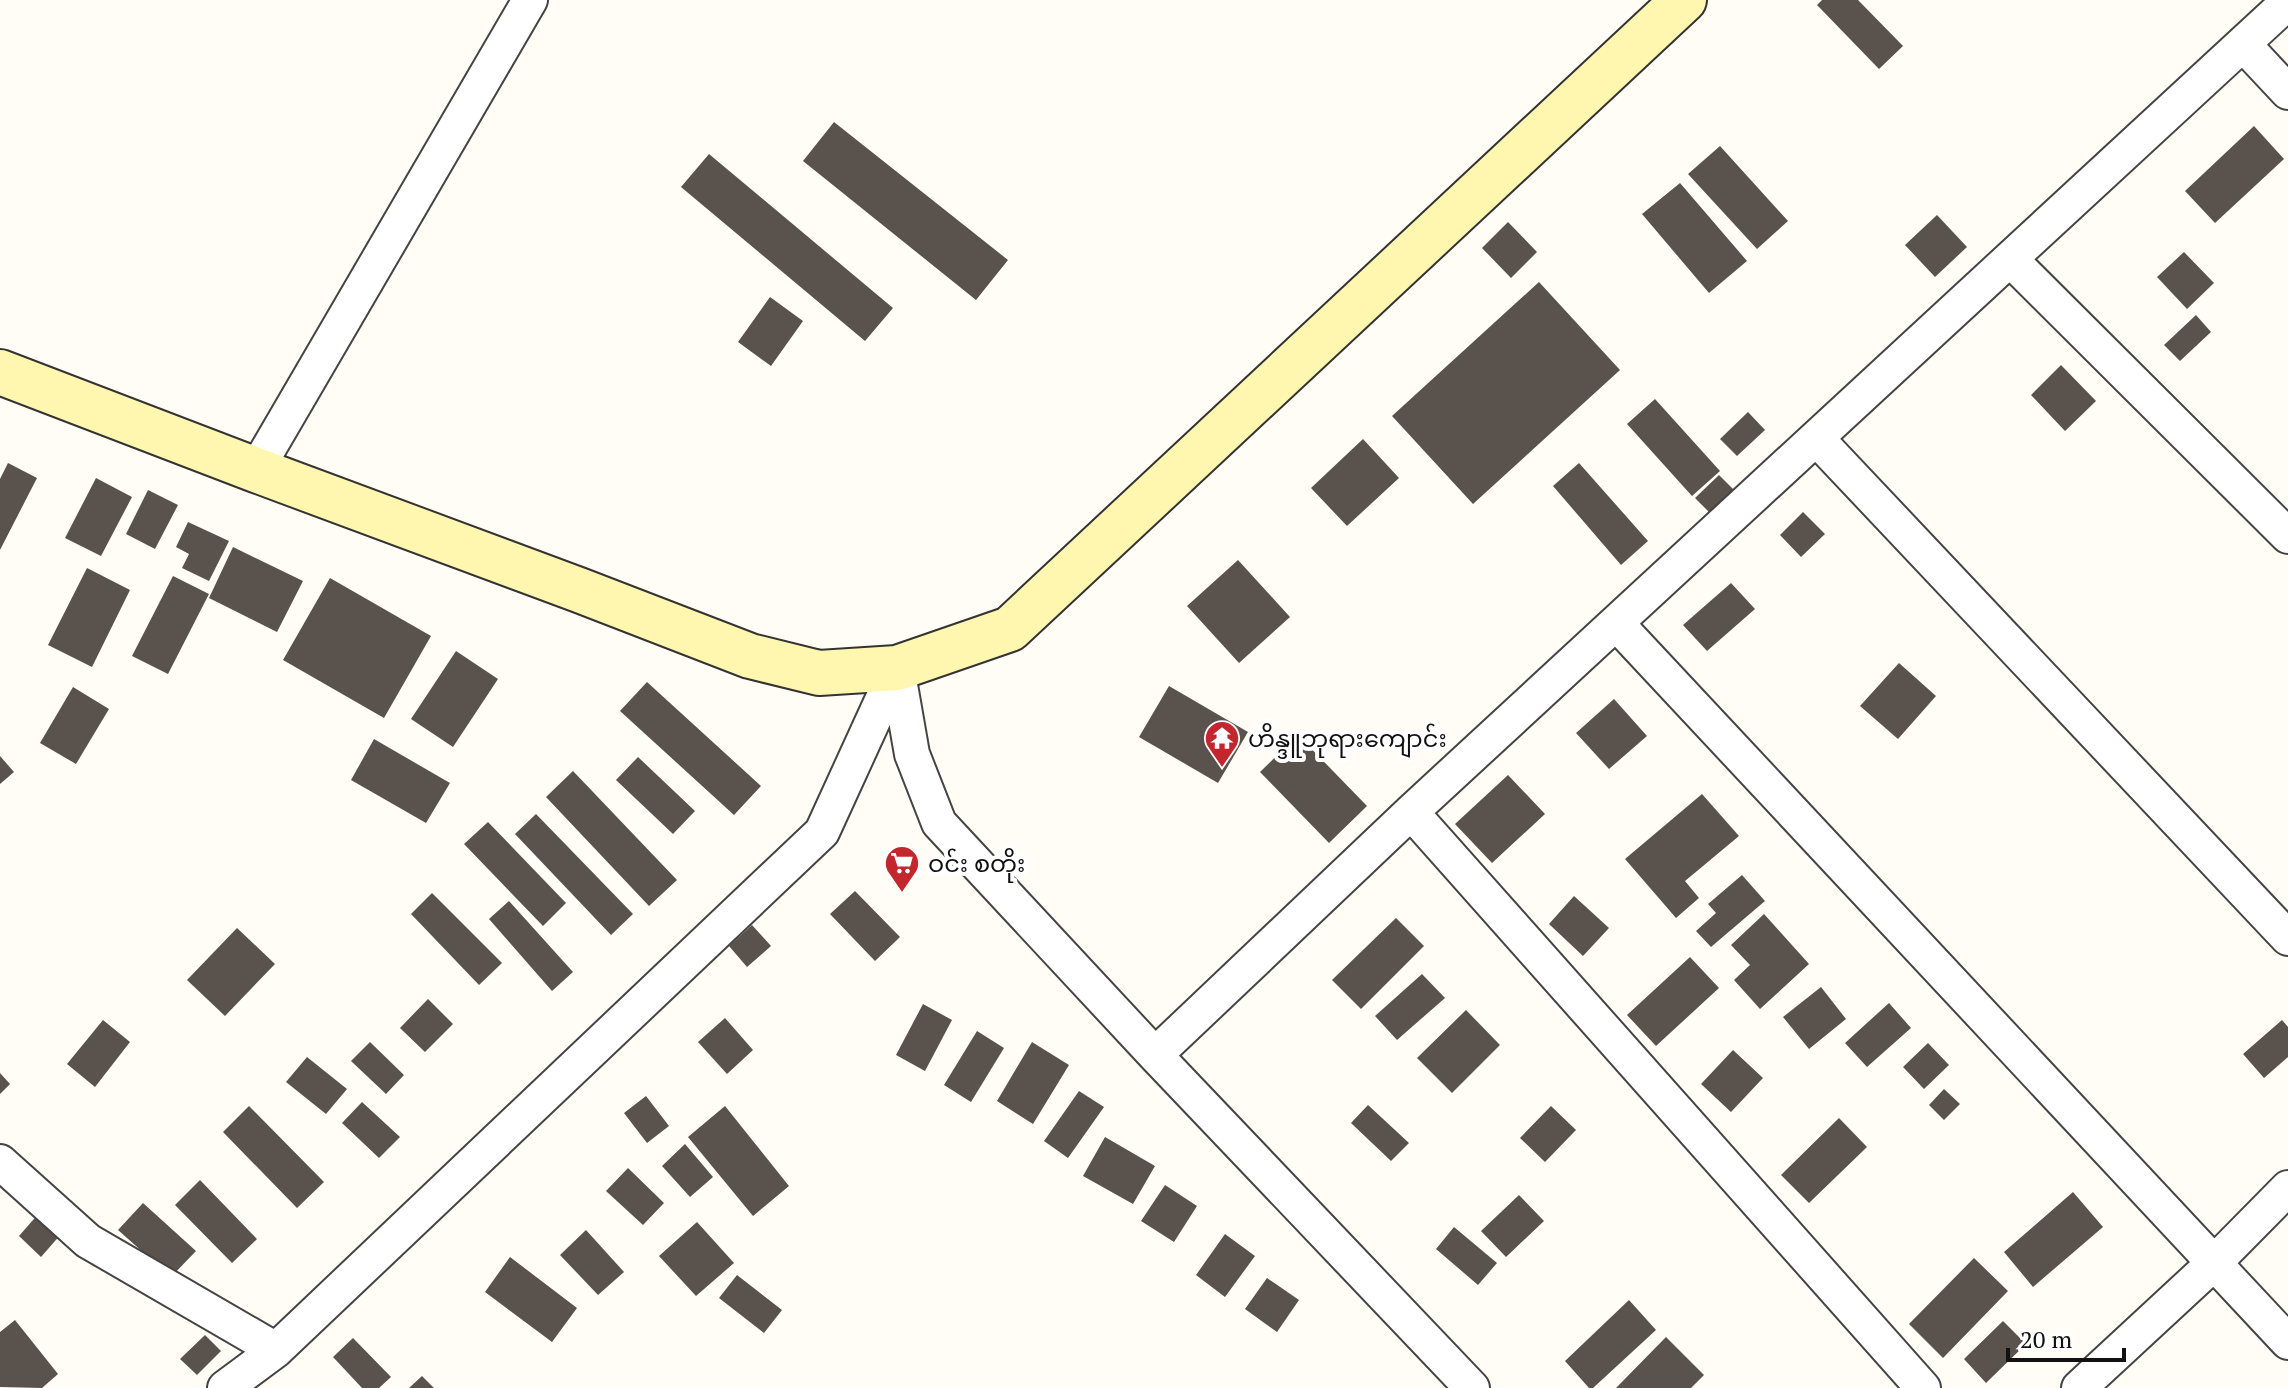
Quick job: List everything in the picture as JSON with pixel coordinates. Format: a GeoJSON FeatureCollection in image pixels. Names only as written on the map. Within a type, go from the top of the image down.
{"type":"FeatureCollection","features":[{"type":"Feature","properties":{"kind":"main road"},"geometry":{"type":"LineString","coordinates":[[0,372],[750,656],[819,673],[897,668],[1010,629],[1684,0]]}},
{"type":"Feature","properties":{"kind":"street"},"geometry":{"type":"LineString","coordinates":[[256,470],[530,0]]}},
{"type":"Feature","properties":{"kind":"street"},"geometry":{"type":"LineString","coordinates":[[1155,1055],[1411,812],[2288,2]]}},
{"type":"Feature","properties":{"kind":"street"},"geometry":{"type":"LineString","coordinates":[[2243,44],[2288,92]]}},
{"type":"Feature","properties":{"kind":"street"},"geometry":{"type":"LineString","coordinates":[[2010,259],[2288,536]]}},
{"type":"Feature","properties":{"kind":"street"},"geometry":{"type":"LineString","coordinates":[[1816,438],[2288,938]]}},
{"type":"Feature","properties":{"kind":"street"},"geometry":{"type":"LineString","coordinates":[[1616,623],[2288,1342]]}},
{"type":"Feature","properties":{"kind":"street"},"geometry":{"type":"LineString","coordinates":[[897,668],[912,754],[939,823],[1472,1388]]}},
{"type":"Feature","properties":{"kind":"street"},"geometry":{"type":"LineString","coordinates":[[225,1388],[276,1350],[822,832],[897,668]]}},
{"type":"Feature","properties":{"kind":"street"},"geometry":{"type":"LineString","coordinates":[[1411,812],[1923,1388]]}},
{"type":"Feature","properties":{"kind":"street"},"geometry":{"type":"LineString","coordinates":[[0,1162],[88,1241],[276,1350]]}},
{"type":"Feature","properties":{"kind":"street"},"geometry":{"type":"LineString","coordinates":[[2079,1388],[2215,1262],[2288,1188]]}},
{"type":"Feature","properties":{"kind":"building"},"geometry":{"type":"Polygon","coordinates":[[[1822,0],[1858,0],[1903,46],[1879,69],[1817,5],[1822,0]]]}},
{"type":"Feature","properties":{"kind":"building"},"geometry":{"type":"Polygon","coordinates":[[[834,122],[1008,260],[976,300],[803,161],[834,122]]]}},
{"type":"Feature","properties":{"kind":"building"},"geometry":{"type":"Polygon","coordinates":[[[2254,126],[2284,159],[2215,223],[2185,191],[2254,126]]]}},
{"type":"Feature","properties":{"kind":"building"},"geometry":{"type":"Polygon","coordinates":[[[1720,146],[1788,221],[1757,249],[1688,174],[1720,146]]]}},
{"type":"Feature","properties":{"kind":"building"},"geometry":{"type":"Polygon","coordinates":[[[709,154],[893,308],[865,341],[681,187],[709,154]]]}},
{"type":"Feature","properties":{"kind":"building"},"geometry":{"type":"Polygon","coordinates":[[[1680,183],[1747,261],[1709,293],[1642,214],[1680,183]]]}},
{"type":"Feature","properties":{"kind":"building"},"geometry":{"type":"Polygon","coordinates":[[[1937,215],[1967,247],[1935,277],[1905,245],[1937,215]]]}},
{"type":"Feature","properties":{"kind":"building"},"geometry":{"type":"Polygon","coordinates":[[[1508,222],[1537,252],[1511,278],[1482,248],[1508,222]]]}},
{"type":"Feature","properties":{"kind":"building"},"geometry":{"type":"Polygon","coordinates":[[[2184,252],[2214,283],[2187,309],[2157,277],[2184,252]]]}},
{"type":"Feature","properties":{"kind":"building"},"geometry":{"type":"Polygon","coordinates":[[[1539,282],[1620,370],[1473,504],[1392,416],[1539,282]]]}},
{"type":"Feature","properties":{"kind":"building"},"geometry":{"type":"Polygon","coordinates":[[[770,297],[803,321],[771,366],[738,342],[770,297]]]}},
{"type":"Feature","properties":{"kind":"building"},"geometry":{"type":"Polygon","coordinates":[[[2196,315],[2211,332],[2180,361],[2164,345],[2196,315]]]}},
{"type":"Feature","properties":{"kind":"building"},"geometry":{"type":"Polygon","coordinates":[[[2061,365],[2096,401],[2065,431],[2031,395],[2061,365]]]}},
{"type":"Feature","properties":{"kind":"building"},"geometry":{"type":"Polygon","coordinates":[[[1655,399],[1720,471],[1692,496],[1627,424],[1655,399]]]}},
{"type":"Feature","properties":{"kind":"building"},"geometry":{"type":"Polygon","coordinates":[[[1748,412],[1765,430],[1737,456],[1720,439],[1748,412]]]}},
{"type":"Feature","properties":{"kind":"building"},"geometry":{"type":"Polygon","coordinates":[[[1363,439],[1399,478],[1347,526],[1311,488],[1363,439]]]}},
{"type":"Feature","properties":{"kind":"building"},"geometry":{"type":"Polygon","coordinates":[[[8,463],[37,478],[0,550],[0,479],[8,463]]]}},
{"type":"Feature","properties":{"kind":"building"},"geometry":{"type":"Polygon","coordinates":[[[1579,463],[1648,541],[1621,565],[1553,486],[1579,463]]]}},
{"type":"Feature","properties":{"kind":"building"},"geometry":{"type":"Polygon","coordinates":[[[1719,475],[1735,491],[1711,514],[1695,498],[1719,475]]]}},
{"type":"Feature","properties":{"kind":"building"},"geometry":{"type":"Polygon","coordinates":[[[96,478],[132,497],[101,556],[65,538],[96,478]]]}},
{"type":"Feature","properties":{"kind":"building"},"geometry":{"type":"Polygon","coordinates":[[[148,490],[178,505],[155,549],[126,534],[148,490]]]}},
{"type":"Feature","properties":{"kind":"building"},"geometry":{"type":"Polygon","coordinates":[[[1803,512],[1825,534],[1801,557],[1780,535],[1803,512]]]}},
{"type":"Feature","properties":{"kind":"building"},"geometry":{"type":"Polygon","coordinates":[[[188,522],[229,541],[209,581],[182,568],[189,554],[176,547],[188,522]]]}},
{"type":"Feature","properties":{"kind":"building"},"geometry":{"type":"Polygon","coordinates":[[[233,547],[303,581],[277,632],[209,598],[233,547]]]}},
{"type":"Feature","properties":{"kind":"building"},"geometry":{"type":"Polygon","coordinates":[[[1238,560],[1290,617],[1239,663],[1187,606],[1238,560]]]}},
{"type":"Feature","properties":{"kind":"building"},"geometry":{"type":"Polygon","coordinates":[[[87,568],[130,590],[92,667],[48,645],[87,568]]]}},
{"type":"Feature","properties":{"kind":"building"},"geometry":{"type":"Polygon","coordinates":[[[173,576],[209,594],[168,674],[132,656],[173,576]]]}},
{"type":"Feature","properties":{"kind":"building"},"geometry":{"type":"Polygon","coordinates":[[[330,578],[431,636],[384,718],[283,660],[330,578]]]}},
{"type":"Feature","properties":{"kind":"building"},"geometry":{"type":"Polygon","coordinates":[[[1731,583],[1755,609],[1707,651],[1683,625],[1731,583]]]}},
{"type":"Feature","properties":{"kind":"building"},"geometry":{"type":"Polygon","coordinates":[[[456,651],[498,679],[453,747],[411,719],[456,651]]]}},
{"type":"Feature","properties":{"kind":"building"},"geometry":{"type":"Polygon","coordinates":[[[1899,663],[1936,696],[1898,739],[1860,706],[1899,663]]]}},
{"type":"Feature","properties":{"kind":"building"},"geometry":{"type":"Polygon","coordinates":[[[647,682],[761,786],[734,815],[620,711],[647,682]]]}},
{"type":"Feature","properties":{"kind":"building"},"geometry":{"type":"Polygon","coordinates":[[[1169,686],[1248,732],[1218,783],[1139,737],[1169,686]]]}},
{"type":"Feature","properties":{"kind":"building"},"geometry":{"type":"Polygon","coordinates":[[[73,687],[109,709],[76,764],[40,743],[73,687]]]}},
{"type":"Feature","properties":{"kind":"building"},"geometry":{"type":"Polygon","coordinates":[[[1614,699],[1647,736],[1609,769],[1576,733],[1614,699]]]}},
{"type":"Feature","properties":{"kind":"building"},"geometry":{"type":"Polygon","coordinates":[[[1298,735],[1367,806],[1329,843],[1260,772],[1298,735]]]}},
{"type":"Feature","properties":{"kind":"building"},"geometry":{"type":"Polygon","coordinates":[[[374,739],[450,783],[426,823],[351,780],[374,739]]]}},
{"type":"Feature","properties":{"kind":"building"},"geometry":{"type":"Polygon","coordinates":[[[0,756],[14,772],[0,784],[0,756]]]}},
{"type":"Feature","properties":{"kind":"building"},"geometry":{"type":"Polygon","coordinates":[[[638,757],[695,811],[673,834],[616,780],[638,757]]]}},
{"type":"Feature","properties":{"kind":"building"},"geometry":{"type":"Polygon","coordinates":[[[573,771],[677,880],[649,906],[546,797],[573,771]]]}},
{"type":"Feature","properties":{"kind":"building"},"geometry":{"type":"Polygon","coordinates":[[[1508,775],[1545,814],[1492,863],[1455,824],[1508,775]]]}},
{"type":"Feature","properties":{"kind":"building"},"geometry":{"type":"Polygon","coordinates":[[[1702,794],[1739,836],[1685,881],[1699,898],[1676,918],[1625,859],[1702,794]]]}},
{"type":"Feature","properties":{"kind":"building"},"geometry":{"type":"Polygon","coordinates":[[[536,814],[633,914],[611,935],[515,834],[536,814]]]}},
{"type":"Feature","properties":{"kind":"building"},"geometry":{"type":"Polygon","coordinates":[[[488,822],[566,903],[543,926],[464,844],[488,822]]]}},
{"type":"Feature","properties":{"kind":"building"},"geometry":{"type":"Polygon","coordinates":[[[1742,875],[1765,901],[1711,947],[1696,931],[1716,913],[1708,904],[1742,875]]]}},
{"type":"Feature","properties":{"kind":"building"},"geometry":{"type":"Polygon","coordinates":[[[855,891],[900,937],[875,961],[830,914],[855,891]]]}},
{"type":"Feature","properties":{"kind":"building"},"geometry":{"type":"Polygon","coordinates":[[[432,893],[502,963],[479,985],[411,914],[432,893]]]}},
{"type":"Feature","properties":{"kind":"building"},"geometry":{"type":"Polygon","coordinates":[[[1574,896],[1609,928],[1583,956],[1549,924],[1574,896]]]}},
{"type":"Feature","properties":{"kind":"building"},"geometry":{"type":"Polygon","coordinates":[[[509,901],[573,972],[552,991],[489,919],[509,901]]]}},
{"type":"Feature","properties":{"kind":"building"},"geometry":{"type":"Polygon","coordinates":[[[1764,914],[1809,964],[1760,1009],[1734,980],[1750,965],[1731,945],[1764,914]]]}},
{"type":"Feature","properties":{"kind":"building"},"geometry":{"type":"Polygon","coordinates":[[[1396,918],[1424,946],[1361,1009],[1332,980],[1396,918]]]}},
{"type":"Feature","properties":{"kind":"building"},"geometry":{"type":"Polygon","coordinates":[[[752,925],[771,946],[747,967],[729,946],[752,925]]]}},
{"type":"Feature","properties":{"kind":"building"},"geometry":{"type":"Polygon","coordinates":[[[237,928],[275,964],[225,1016],[187,980],[237,928]]]}},
{"type":"Feature","properties":{"kind":"building"},"geometry":{"type":"Polygon","coordinates":[[[1690,957],[1719,988],[1656,1046],[1627,1015],[1690,957]]]}},
{"type":"Feature","properties":{"kind":"building"},"geometry":{"type":"Polygon","coordinates":[[[1422,974],[1445,998],[1397,1040],[1375,1016],[1422,974]]]}},
{"type":"Feature","properties":{"kind":"building"},"geometry":{"type":"Polygon","coordinates":[[[1821,987],[1846,1019],[1809,1049],[1783,1017],[1821,987]]]}},
{"type":"Feature","properties":{"kind":"building"},"geometry":{"type":"Polygon","coordinates":[[[428,999],[453,1024],[425,1052],[400,1028],[428,999]]]}},
{"type":"Feature","properties":{"kind":"building"},"geometry":{"type":"Polygon","coordinates":[[[1889,1003],[1911,1028],[1867,1067],[1845,1043],[1889,1003]]]}},
{"type":"Feature","properties":{"kind":"building"},"geometry":{"type":"Polygon","coordinates":[[[923,1004],[952,1020],[925,1071],[896,1055],[923,1004]]]}},
{"type":"Feature","properties":{"kind":"building"},"geometry":{"type":"Polygon","coordinates":[[[1466,1010],[1500,1045],[1452,1093],[1417,1058],[1466,1010]]]}},
{"type":"Feature","properties":{"kind":"building"},"geometry":{"type":"Polygon","coordinates":[[[725,1018],[753,1050],[727,1074],[698,1042],[725,1018]]]}},
{"type":"Feature","properties":{"kind":"building"},"geometry":{"type":"Polygon","coordinates":[[[103,1020],[130,1042],[95,1087],[67,1064],[103,1020]]]}},
{"type":"Feature","properties":{"kind":"building"},"geometry":{"type":"Polygon","coordinates":[[[2282,1020],[2288,1027],[2288,1057],[2264,1078],[2243,1054],[2282,1020]]]}},
{"type":"Feature","properties":{"kind":"building"},"geometry":{"type":"Polygon","coordinates":[[[977,1031],[1004,1048],[971,1102],[944,1085],[977,1031]]]}},
{"type":"Feature","properties":{"kind":"building"},"geometry":{"type":"Polygon","coordinates":[[[370,1042],[404,1075],[386,1094],[351,1061],[370,1042]]]}},
{"type":"Feature","properties":{"kind":"building"},"geometry":{"type":"Polygon","coordinates":[[[1032,1042],[1069,1065],[1033,1124],[997,1101],[1032,1042]]]}},
{"type":"Feature","properties":{"kind":"building"},"geometry":{"type":"Polygon","coordinates":[[[1928,1043],[1949,1065],[1924,1089],[1903,1067],[1928,1043]]]}},
{"type":"Feature","properties":{"kind":"building"},"geometry":{"type":"Polygon","coordinates":[[[1733,1050],[1763,1078],[1731,1112],[1701,1084],[1733,1050]]]}},
{"type":"Feature","properties":{"kind":"building"},"geometry":{"type":"Polygon","coordinates":[[[307,1057],[347,1089],[326,1114],[286,1082],[307,1057]]]}},
{"type":"Feature","properties":{"kind":"building"},"geometry":{"type":"Polygon","coordinates":[[[0,1073],[10,1084],[0,1094],[0,1073]]]}},
{"type":"Feature","properties":{"kind":"building"},"geometry":{"type":"Polygon","coordinates":[[[1944,1089],[1960,1104],[1944,1120],[1929,1105],[1944,1089]]]}},
{"type":"Feature","properties":{"kind":"building"},"geometry":{"type":"Polygon","coordinates":[[[1079,1091],[1104,1107],[1068,1158],[1044,1141],[1079,1091]]]}},
{"type":"Feature","properties":{"kind":"building"},"geometry":{"type":"Polygon","coordinates":[[[646,1096],[669,1126],[647,1143],[624,1113],[646,1096]]]}},
{"type":"Feature","properties":{"kind":"building"},"geometry":{"type":"Polygon","coordinates":[[[362,1102],[400,1137],[379,1158],[342,1123],[362,1102]]]}},
{"type":"Feature","properties":{"kind":"building"},"geometry":{"type":"Polygon","coordinates":[[[1368,1105],[1409,1143],[1391,1161],[1351,1123],[1368,1105]]]}},
{"type":"Feature","properties":{"kind":"building"},"geometry":{"type":"Polygon","coordinates":[[[249,1106],[324,1182],[297,1208],[223,1132],[249,1106]]]}},
{"type":"Feature","properties":{"kind":"building"},"geometry":{"type":"Polygon","coordinates":[[[725,1106],[789,1186],[753,1216],[688,1137],[725,1106]]]}},
{"type":"Feature","properties":{"kind":"building"},"geometry":{"type":"Polygon","coordinates":[[[1551,1106],[1576,1130],[1545,1162],[1520,1138],[1551,1106]]]}},
{"type":"Feature","properties":{"kind":"building"},"geometry":{"type":"Polygon","coordinates":[[[1839,1118],[1867,1147],[1809,1203],[1781,1175],[1839,1118]]]}},
{"type":"Feature","properties":{"kind":"building"},"geometry":{"type":"Polygon","coordinates":[[[1105,1137],[1155,1166],[1133,1204],[1083,1176],[1105,1137]]]}},
{"type":"Feature","properties":{"kind":"building"},"geometry":{"type":"Polygon","coordinates":[[[685,1144],[713,1177],[690,1197],[662,1166],[685,1144]]]}},
{"type":"Feature","properties":{"kind":"building"},"geometry":{"type":"Polygon","coordinates":[[[628,1168],[664,1203],[643,1225],[606,1191],[628,1168]]]}},
{"type":"Feature","properties":{"kind":"building"},"geometry":{"type":"Polygon","coordinates":[[[200,1180],[257,1239],[232,1263],[175,1205],[200,1180]]]}},
{"type":"Feature","properties":{"kind":"building"},"geometry":{"type":"Polygon","coordinates":[[[1165,1185],[1197,1206],[1174,1242],[1141,1221],[1165,1185]]]}},
{"type":"Feature","properties":{"kind":"building"},"geometry":{"type":"Polygon","coordinates":[[[2073,1192],[2103,1227],[2033,1287],[2004,1252],[2073,1192]]]}},
{"type":"Feature","properties":{"kind":"building"},"geometry":{"type":"Polygon","coordinates":[[[1519,1195],[1544,1221],[1506,1257],[1481,1231],[1519,1195]]]}},
{"type":"Feature","properties":{"kind":"building"},"geometry":{"type":"Polygon","coordinates":[[[143,1203],[196,1251],[171,1277],[118,1230],[143,1203]]]}},
{"type":"Feature","properties":{"kind":"building"},"geometry":{"type":"Polygon","coordinates":[[[40,1212],[62,1233],[41,1257],[19,1236],[40,1212]]]}},
{"type":"Feature","properties":{"kind":"building"},"geometry":{"type":"Polygon","coordinates":[[[697,1222],[734,1263],[696,1296],[659,1256],[697,1222]]]}},
{"type":"Feature","properties":{"kind":"building"},"geometry":{"type":"Polygon","coordinates":[[[1454,1227],[1497,1263],[1478,1285],[1436,1249],[1454,1227]]]}},
{"type":"Feature","properties":{"kind":"building"},"geometry":{"type":"Polygon","coordinates":[[[586,1230],[624,1272],[598,1295],[560,1255],[586,1230]]]}},
{"type":"Feature","properties":{"kind":"building"},"geometry":{"type":"Polygon","coordinates":[[[1225,1234],[1255,1256],[1225,1297],[1196,1275],[1225,1234]]]}},
{"type":"Feature","properties":{"kind":"building"},"geometry":{"type":"Polygon","coordinates":[[[510,1257],[577,1308],[552,1342],[485,1292],[510,1257]]]}},
{"type":"Feature","properties":{"kind":"building"},"geometry":{"type":"Polygon","coordinates":[[[1974,1258],[2008,1291],[1943,1358],[1909,1324],[1974,1258]]]}},
{"type":"Feature","properties":{"kind":"building"},"geometry":{"type":"Polygon","coordinates":[[[737,1275],[782,1310],[764,1333],[719,1298],[737,1275]]]}},
{"type":"Feature","properties":{"kind":"building"},"geometry":{"type":"Polygon","coordinates":[[[1267,1278],[1299,1300],[1277,1332],[1245,1309],[1267,1278]]]}},
{"type":"Feature","properties":{"kind":"building"},"geometry":{"type":"Polygon","coordinates":[[[1629,1300],[1656,1330],[1593,1388],[1589,1388],[1565,1361],[1629,1300]]]}},
{"type":"Feature","properties":{"kind":"building"},"geometry":{"type":"Polygon","coordinates":[[[15,1320],[58,1374],[42,1388],[0,1387],[0,1332],[15,1320]]]}},
{"type":"Feature","properties":{"kind":"building"},"geometry":{"type":"Polygon","coordinates":[[[2003,1321],[2026,1344],[1986,1383],[1964,1359],[2003,1321]]]}},
{"type":"Feature","properties":{"kind":"building"},"geometry":{"type":"Polygon","coordinates":[[[205,1335],[221,1351],[197,1375],[180,1359],[205,1335]]]}},
{"type":"Feature","properties":{"kind":"building"},"geometry":{"type":"Polygon","coordinates":[[[1666,1337],[1704,1375],[1691,1388],[1616,1388],[1666,1337]]]}},
{"type":"Feature","properties":{"kind":"building"},"geometry":{"type":"Polygon","coordinates":[[[353,1338],[391,1377],[379,1388],[362,1388],[333,1357],[353,1338]]]}},
{"type":"Feature","properties":{"kind":"building"},"geometry":{"type":"Polygon","coordinates":[[[422,1376],[434,1388],[409,1388],[422,1376]]]}},
{"type":"Feature","properties":{"kind":"place","name":"ဟိန္ဒူဘုရားကျောင်း"},"geometry":{"type":"Point","coordinates":[1222,769]}},
{"type":"Feature","properties":{"kind":"place","name":"ဝင်း စတိုး"},"geometry":{"type":"Point","coordinates":[902,894]}}]}
